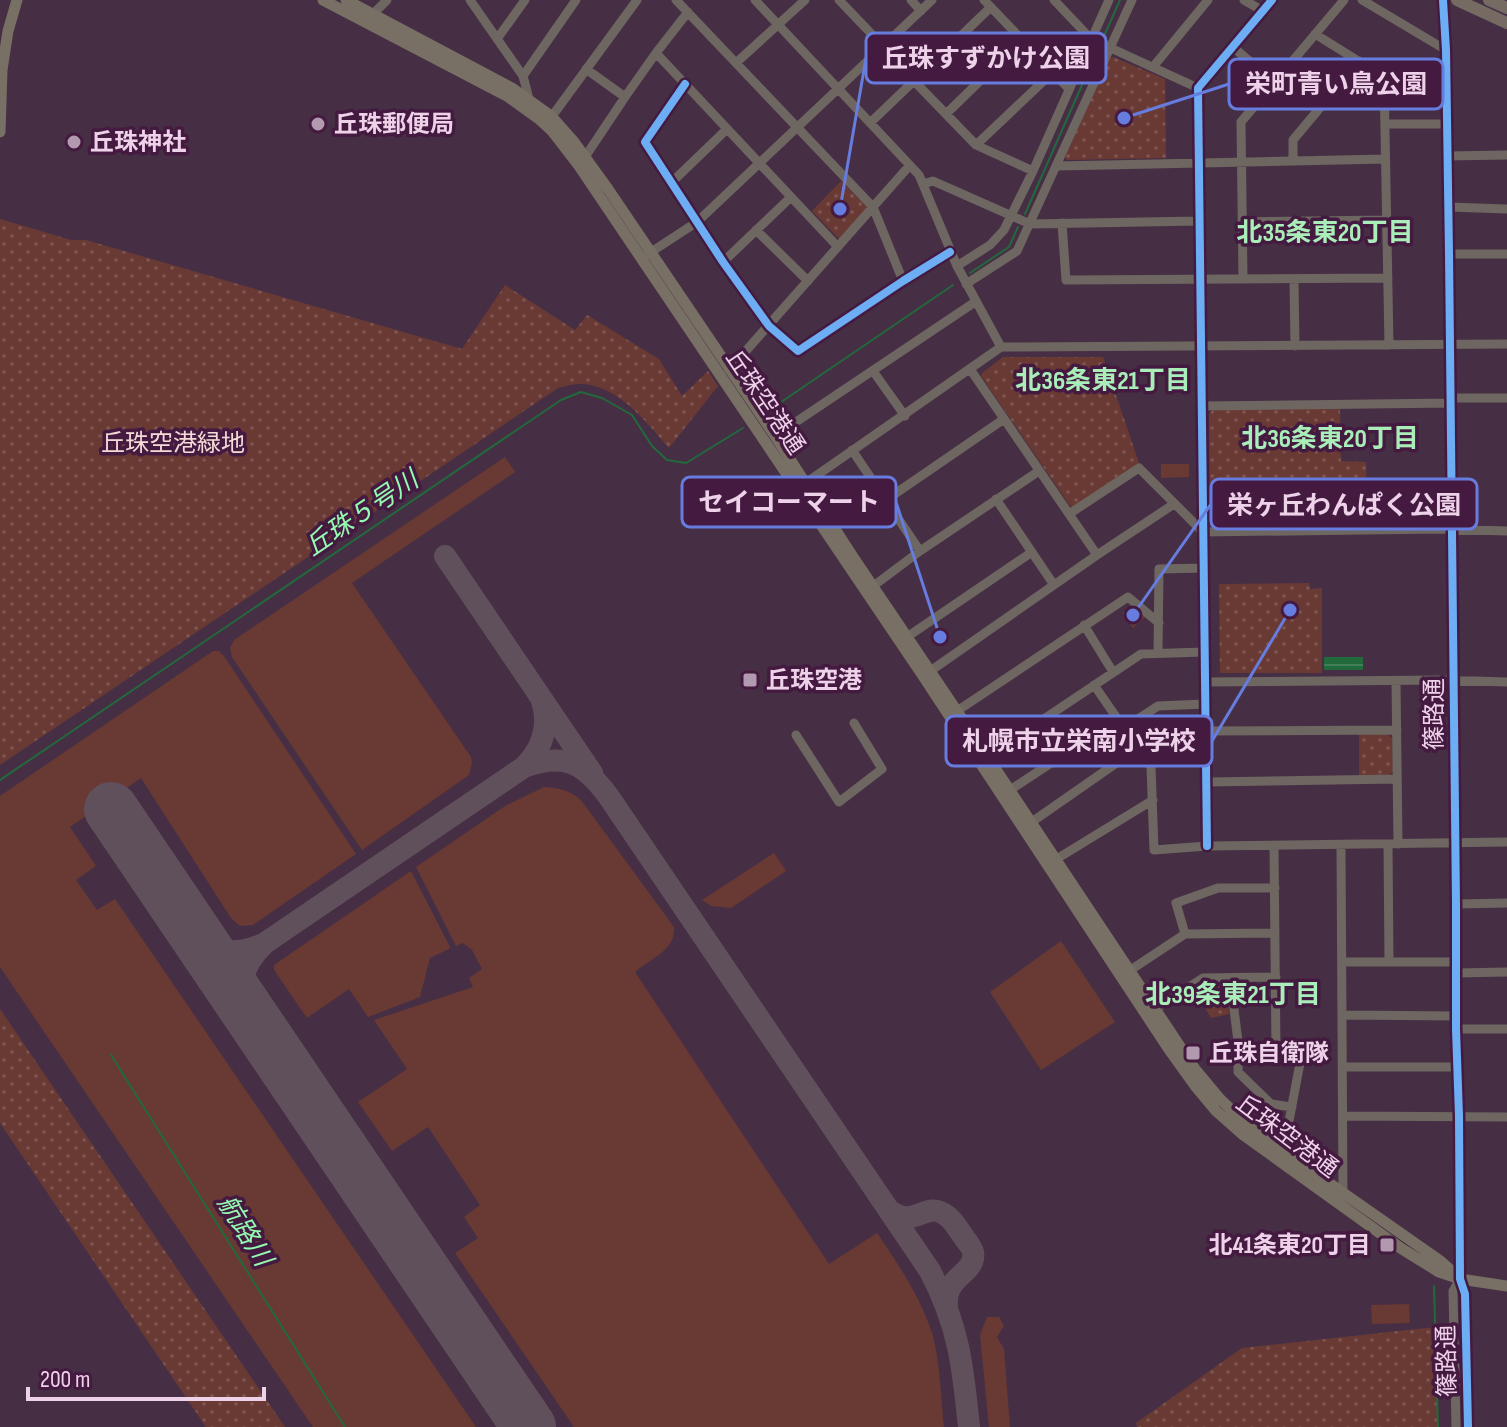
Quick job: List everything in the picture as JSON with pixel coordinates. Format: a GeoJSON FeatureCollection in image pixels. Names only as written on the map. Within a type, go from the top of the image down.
{"type":"FeatureCollection","features":[{"type":"Feature","properties":{"kind":"highway"},"geometry":{"type":"LineString","coordinates":[[1457,0],[1507,23]]}},
{"type":"Feature","properties":{"kind":"highway"},"geometry":{"type":"LineString","coordinates":[[1489,0],[1507,8]]}},
{"type":"Feature","properties":{"kind":"main road"},"geometry":{"type":"LineString","coordinates":[[0,132],[2,70],[17,0]]}},
{"type":"Feature","properties":{"kind":"main road","name":"丘珠空港通"},"geometry":{"type":"LineString","coordinates":[[323,0],[528,104]]}},
{"type":"Feature","properties":{"kind":"main road","name":"丘珠空港通"},"geometry":{"type":"LineString","coordinates":[[346,0],[512,88],[549,121],[582,161],[1052,862],[1195,1069],[1220,1099],[1249,1127],[1402,1249],[1439,1272],[1460,1279],[1507,1286]]}},
{"type":"Feature","properties":{"kind":"main road","name":"丘珠空港通"},"geometry":{"type":"LineString","coordinates":[[646,255],[775,436],[801,486]]}},
{"type":"Feature","properties":{"kind":"main road","name":"丘珠空港通"},"geometry":{"type":"LineString","coordinates":[[869,589],[907,637],[926,673],[957,711],[983,760],[1010,790],[1027,825]]}},
{"type":"Feature","properties":{"kind":"main road","name":"丘珠空港通"},"geometry":{"type":"LineString","coordinates":[[1052,862],[1168,1048],[1206,1099],[1242,1134],[1341,1199]]}},
{"type":"Feature","properties":{"kind":"street"},"geometry":{"type":"LineString","coordinates":[[373,14],[387,0]]}},
{"type":"Feature","properties":{"kind":"street"},"geometry":{"type":"LineString","coordinates":[[470,0],[523,76],[528,104]]}},
{"type":"Feature","properties":{"kind":"street"},"geometry":{"type":"LineString","coordinates":[[497,39],[525,0]]}},
{"type":"Feature","properties":{"kind":"street"},"geometry":{"type":"LineString","coordinates":[[523,76],[576,0]]}},
{"type":"Feature","properties":{"kind":"street"},"geometry":{"type":"LineString","coordinates":[[549,121],[637,0]]}},
{"type":"Feature","properties":{"kind":"street"},"geometry":{"type":"LineString","coordinates":[[676,0],[873,207],[903,281]]}},
{"type":"Feature","properties":{"kind":"street"},"geometry":{"type":"LineString","coordinates":[[755,0],[910,165],[923,184],[950,252],[1001,347]]}},
{"type":"Feature","properties":{"kind":"street"},"geometry":{"type":"LineString","coordinates":[[736,63],[805,0]]}},
{"type":"Feature","properties":{"kind":"street"},"geometry":{"type":"LineString","coordinates":[[839,0],[883,46]]}},
{"type":"Feature","properties":{"kind":"street"},"geometry":{"type":"LineString","coordinates":[[911,0],[921,11]]}},
{"type":"Feature","properties":{"kind":"street"},"geometry":{"type":"LineString","coordinates":[[646,255],[697,222],[932,0]]}},
{"type":"Feature","properties":{"kind":"street"},"geometry":{"type":"LineString","coordinates":[[1054,0],[1091,39],[1198,88]]}},
{"type":"Feature","properties":{"kind":"street"},"geometry":{"type":"LineString","coordinates":[[957,266],[990,245],[1004,230],[1109,0]]}},
{"type":"Feature","properties":{"kind":"street"},"geometry":{"type":"LineString","coordinates":[[966,284],[1017,251],[1132,0]]}},
{"type":"Feature","properties":{"kind":"street"},"geometry":{"type":"LineString","coordinates":[[1153,67],[1208,0]]}},
{"type":"Feature","properties":{"kind":"street"},"geometry":{"type":"LineString","coordinates":[[1244,0],[1263,11]]}},
{"type":"Feature","properties":{"kind":"street"},"geometry":{"type":"LineString","coordinates":[[1207,846],[1198,88],[1272,0]]}},
{"type":"Feature","properties":{"kind":"street"},"geometry":{"type":"LineString","coordinates":[[1243,279],[1241,122],[1344,0]]}},
{"type":"Feature","properties":{"kind":"street"},"geometry":{"type":"LineString","coordinates":[[1362,0],[1446,50]]}},
{"type":"Feature","properties":{"kind":"street","name":"篠路通"},"geometry":{"type":"LineString","coordinates":[[1443,0],[1451,401],[1456,1067],[1460,1279],[1465,1294],[1468,1427]]}},
{"type":"Feature","properties":{"kind":"street"},"geometry":{"type":"LineString","coordinates":[[870,123],[987,4],[1069,89]]}},
{"type":"Feature","properties":{"kind":"street"},"geometry":{"type":"LineString","coordinates":[[582,161],[688,12]]}},
{"type":"Feature","properties":{"kind":"street"},"geometry":{"type":"LineString","coordinates":[[1315,34],[1384,77],[1389,345]]}},
{"type":"Feature","properties":{"kind":"street"},"geometry":{"type":"LineString","coordinates":[[946,114],[1022,40]]}},
{"type":"Feature","properties":{"kind":"street"},"geometry":{"type":"LineString","coordinates":[[1233,47],[1274,82]]}},
{"type":"Feature","properties":{"kind":"street"},"geometry":{"type":"LineString","coordinates":[[656,53],[838,247]]}},
{"type":"Feature","properties":{"kind":"street"},"geometry":{"type":"LineString","coordinates":[[1293,160],[1293,140],[1359,61]]}},
{"type":"Feature","properties":{"kind":"street"},"geometry":{"type":"LineString","coordinates":[[586,69],[625,97]]}},
{"type":"Feature","properties":{"kind":"street"},"geometry":{"type":"LineString","coordinates":[[976,145],[1053,72]]}},
{"type":"Feature","properties":{"kind":"street"},"geometry":{"type":"LineString","coordinates":[[914,81],[976,145],[1033,171]]}},
{"type":"Feature","properties":{"kind":"street"},"geometry":{"type":"LineString","coordinates":[[685,84],[645,142],[769,326],[798,351],[950,252]]}},
{"type":"Feature","properties":{"kind":"street"},"geometry":{"type":"LineString","coordinates":[[1385,124],[1447,124]]}},
{"type":"Feature","properties":{"kind":"street"},"geometry":{"type":"LineString","coordinates":[[671,183],[727,129]]}},
{"type":"Feature","properties":{"kind":"street"},"geometry":{"type":"LineString","coordinates":[[1447,156],[1507,155]]}},
{"type":"Feature","properties":{"kind":"street"},"geometry":{"type":"LineString","coordinates":[[1057,166],[1385,159]]}},
{"type":"Feature","properties":{"kind":"street"},"geometry":{"type":"LineString","coordinates":[[729,370],[910,165]]}},
{"type":"Feature","properties":{"kind":"street"},"geometry":{"type":"LineString","coordinates":[[923,184],[933,181],[1030,224],[1199,221]]}},
{"type":"Feature","properties":{"kind":"street"},"geometry":{"type":"LineString","coordinates":[[723,262],[791,197]]}},
{"type":"Feature","properties":{"kind":"street"},"geometry":{"type":"LineString","coordinates":[[1448,207],[1507,209]]}},
{"type":"Feature","properties":{"kind":"street"},"geometry":{"type":"LineString","coordinates":[[1242,222],[1386,220]]}},
{"type":"Feature","properties":{"kind":"street"},"geometry":{"type":"LineString","coordinates":[[1062,223],[1066,280],[1388,278]]}},
{"type":"Feature","properties":{"kind":"street"},"geometry":{"type":"LineString","coordinates":[[756,230],[808,281]]}},
{"type":"Feature","properties":{"kind":"street"},"geometry":{"type":"LineString","coordinates":[[1449,254],[1507,254]]}},
{"type":"Feature","properties":{"kind":"street"},"geometry":{"type":"LineString","coordinates":[[1294,280],[1295,346]]}},
{"type":"Feature","properties":{"kind":"street"},"geometry":{"type":"LineString","coordinates":[[775,436],[975,302]]}},
{"type":"Feature","properties":{"kind":"street"},"geometry":{"type":"LineString","coordinates":[[801,486],[1001,347],[1507,344]]}},
{"type":"Feature","properties":{"kind":"street"},"geometry":{"type":"LineString","coordinates":[[970,369],[1097,555]]}},
{"type":"Feature","properties":{"kind":"street"},"geometry":{"type":"LineString","coordinates":[[873,371],[905,416]]}},
{"type":"Feature","properties":{"kind":"street"},"geometry":{"type":"LineString","coordinates":[[1202,406],[1507,398]]}},
{"type":"Feature","properties":{"kind":"street"},"geometry":{"type":"LineString","coordinates":[[886,500],[1004,419]]}},
{"type":"Feature","properties":{"kind":"street"},"geometry":{"type":"LineString","coordinates":[[852,450],[920,551]]}},
{"type":"Feature","properties":{"kind":"street"},"geometry":{"type":"LineString","coordinates":[[1069,514],[1139,468],[1203,532],[1507,531]]}},
{"type":"Feature","properties":{"kind":"street"},"geometry":{"type":"LineString","coordinates":[[869,589],[1039,471]]}},
{"type":"Feature","properties":{"kind":"street"},"geometry":{"type":"LineString","coordinates":[[996,499],[1054,585]]}},
{"type":"Feature","properties":{"kind":"street"},"geometry":{"type":"LineString","coordinates":[[926,673],[1174,504]]}},
{"type":"Feature","properties":{"kind":"street"},"geometry":{"type":"LineString","coordinates":[[907,637],[1032,552]]}},
{"type":"Feature","properties":{"kind":"street"},"geometry":{"type":"LineString","coordinates":[[1158,653],[1159,569],[1204,568]]}},
{"type":"Feature","properties":{"kind":"street"},"geometry":{"type":"LineString","coordinates":[[957,711],[1128,597],[1159,623]]}},
{"type":"Feature","properties":{"kind":"street"},"geometry":{"type":"LineString","coordinates":[[1084,625],[1113,672]]}},
{"type":"Feature","properties":{"kind":"street"},"geometry":{"type":"LineString","coordinates":[[983,760],[1141,654],[1204,652]]}},
{"type":"Feature","properties":{"kind":"street"},"geometry":{"type":"LineString","coordinates":[[1389,962],[1397,779],[1396,681]]}},
{"type":"Feature","properties":{"kind":"street"},"geometry":{"type":"LineString","coordinates":[[1205,682],[1507,682]]}},
{"type":"Feature","properties":{"kind":"street"},"geometry":{"type":"LineString","coordinates":[[1094,685],[1151,767],[1154,850],[1207,846],[1507,842]]}},
{"type":"Feature","properties":{"kind":"street"},"geometry":{"type":"LineString","coordinates":[[1010,790],[1121,724],[1158,706],[1205,704]]}},
{"type":"Feature","properties":{"kind":"street"},"geometry":{"type":"LineString","coordinates":[[796,735],[839,802],[882,769],[854,723]]}},
{"type":"Feature","properties":{"kind":"street"},"geometry":{"type":"LineString","coordinates":[[1206,731],[1397,730]]}},
{"type":"Feature","properties":{"kind":"street"},"geometry":{"type":"LineString","coordinates":[[1027,825],[1138,748]]}},
{"type":"Feature","properties":{"kind":"street"},"geometry":{"type":"LineString","coordinates":[[1206,782],[1397,779]]}},
{"type":"Feature","properties":{"kind":"street"},"geometry":{"type":"LineString","coordinates":[[1052,862],[1153,800]]}},
{"type":"Feature","properties":{"kind":"street"},"geometry":{"type":"LineString","coordinates":[[1341,845],[1341,1199]]}},
{"type":"Feature","properties":{"kind":"street"},"geometry":{"type":"LineString","coordinates":[[1272,1145],[1289,1121],[1300,1063],[1276,1051],[1274,846]]}},
{"type":"Feature","properties":{"kind":"street"},"geometry":{"type":"LineString","coordinates":[[1185,934],[1176,903],[1218,888],[1275,888]]}},
{"type":"Feature","properties":{"kind":"street"},"geometry":{"type":"LineString","coordinates":[[1456,904],[1507,903]]}},
{"type":"Feature","properties":{"kind":"street"},"geometry":{"type":"LineString","coordinates":[[1129,971],[1185,934],[1275,933]]}},
{"type":"Feature","properties":{"kind":"street"},"geometry":{"type":"LineString","coordinates":[[1342,962],[1389,962],[1507,972]]}},
{"type":"Feature","properties":{"kind":"street"},"geometry":{"type":"LineString","coordinates":[[1155,1009],[1203,978],[1276,977]]}},
{"type":"Feature","properties":{"kind":"street"},"geometry":{"type":"LineString","coordinates":[[1230,978],[1238,1041],[1238,1072],[1271,1104],[1292,1107]]}},
{"type":"Feature","properties":{"kind":"street"},"geometry":{"type":"LineString","coordinates":[[1343,1015],[1456,1016]]}},
{"type":"Feature","properties":{"kind":"street"},"geometry":{"type":"LineString","coordinates":[[1456,1029],[1507,1029]]}},
{"type":"Feature","properties":{"kind":"street"},"geometry":{"type":"LineString","coordinates":[[1343,1067],[1456,1067]]}},
{"type":"Feature","properties":{"kind":"street"},"geometry":{"type":"LineString","coordinates":[[1343,1116],[1507,1117]]}},
{"type":"Feature","properties":{"kind":"street","name":"篠路通"},"geometry":{"type":"LineString","coordinates":[[1456,1427],[1453,1291],[1460,1279]]}},
{"type":"Feature","properties":{"kind":"green space"},"geometry":{"type":"Polygon","coordinates":[[[1113,57],[1165,79],[1166,158],[1067,160],[1065,157],[1113,57]]]}},
{"type":"Feature","properties":{"kind":"green space"},"geometry":{"type":"Polygon","coordinates":[[[841,181],[868,208],[840,240],[812,211],[841,181]]]}},
{"type":"Feature","properties":{"kind":"green space","name":"丘珠空港緑地"},"geometry":{"type":"Polygon","coordinates":[[[0,219],[71,240],[86,240],[462,349],[505,285],[575,330],[587,315],[659,359],[682,396],[708,371],[718,386],[669,448],[632,408],[610,392],[584,384],[558,388],[0,765],[0,219]]]}},
{"type":"Feature","properties":{"kind":"green space"},"geometry":{"type":"Polygon","coordinates":[[[1003,357],[1103,357],[1139,463],[1073,507],[1070,506],[981,376],[1003,357]]]}},
{"type":"Feature","properties":{"kind":"green space"},"geometry":{"type":"Polygon","coordinates":[[[1213,409],[1340,409],[1341,461],[1366,462],[1368,524],[1215,525],[1210,521],[1209,414],[1213,409]]]}},
{"type":"Feature","properties":{"kind":"green space"},"geometry":{"type":"Polygon","coordinates":[[[505,457],[515,472],[352,583],[471,757],[472,763],[469,775],[362,850],[232,657],[230,648],[234,640],[505,457]]]}},
{"type":"Feature","properties":{"kind":"green space"},"geometry":{"type":"Polygon","coordinates":[[[1161,464],[1189,464],[1189,477],[1161,478],[1161,464]]]}},
{"type":"Feature","properties":{"kind":"green space"},"geometry":{"type":"Polygon","coordinates":[[[1309,583],[1310,589],[1322,588],[1322,673],[1220,673],[1219,584],[1309,583]]]}},
{"type":"Feature","properties":{"kind":"green space"},"geometry":{"type":"Polygon","coordinates":[[[1132,606],[1145,617],[1133,628],[1123,613],[1132,606]]]}},
{"type":"Feature","properties":{"kind":"green space"},"geometry":{"type":"Polygon","coordinates":[[[213,651],[219,651],[224,656],[356,854],[253,925],[240,926],[231,918],[141,778],[70,827],[96,866],[76,880],[97,910],[115,899],[476,1427],[313,1427],[0,967],[0,796],[213,651]]]}},
{"type":"Feature","properties":{"kind":"green space"},"geometry":{"type":"Polygon","coordinates":[[[1359,734],[1387,734],[1392,738],[1393,772],[1389,775],[1359,775],[1359,734]]]}},
{"type":"Feature","properties":{"kind":"green space"},"geometry":{"type":"Polygon","coordinates":[[[544,787],[564,790],[581,800],[674,927],[674,935],[666,948],[635,972],[829,1264],[877,1233],[900,1269],[921,1306],[935,1343],[944,1427],[574,1427],[455,1253],[478,1238],[464,1217],[480,1205],[428,1127],[392,1151],[358,1102],[407,1069],[374,1020],[473,987],[469,978],[482,969],[472,950],[463,943],[456,946],[416,867],[505,806],[544,787]]]}},
{"type":"Feature","properties":{"kind":"green space"},"geometry":{"type":"Polygon","coordinates":[[[774,853],[786,871],[731,908],[711,906],[702,900],[774,853]]]}},
{"type":"Feature","properties":{"kind":"green space"},"geometry":{"type":"Polygon","coordinates":[[[411,871],[450,947],[430,958],[420,997],[368,1017],[349,989],[307,1018],[274,970],[274,965],[411,871]]]}},
{"type":"Feature","properties":{"kind":"green space"},"geometry":{"type":"Polygon","coordinates":[[[1061,941],[1115,1022],[1041,1070],[990,992],[1061,941]]]}},
{"type":"Feature","properties":{"kind":"green space"},"geometry":{"type":"Polygon","coordinates":[[[1223,982],[1229,1014],[1211,1018],[1194,990],[1206,983],[1223,982]]]}},
{"type":"Feature","properties":{"kind":"green space"},"geometry":{"type":"Polygon","coordinates":[[[0,1009],[285,1427],[206,1427],[0,1123],[0,1009]]]}},
{"type":"Feature","properties":{"kind":"green space"},"geometry":{"type":"Polygon","coordinates":[[[1409,1304],[1410,1323],[1372,1324],[1371,1305],[1409,1304]]]}},
{"type":"Feature","properties":{"kind":"green space"},"geometry":{"type":"Polygon","coordinates":[[[987,1317],[999,1317],[1004,1326],[997,1337],[1004,1349],[1010,1427],[989,1427],[980,1335],[987,1317]]]}},
{"type":"Feature","properties":{"kind":"green space"},"geometry":{"type":"Polygon","coordinates":[[[1435,1327],[1438,1427],[1137,1427],[1136,1423],[1242,1348],[1435,1327]]]}},
{"type":"Feature","properties":{"kind":"shaded area"},"geometry":{"type":"Polygon","coordinates":[[[1324,657],[1363,657],[1363,670],[1324,670],[1324,657]]]}},
{"type":"Feature","properties":{"kind":"waterway","name":"丘珠５号川"},"geometry":{"type":"LineString","coordinates":[[1104,36],[1120,0]]}},
{"type":"Feature","properties":{"kind":"waterway","name":"丘珠５号川"},"geometry":{"type":"LineString","coordinates":[[1025,214],[1097,51]]}},
{"type":"Feature","properties":{"kind":"waterway","name":"丘珠５号川"},"geometry":{"type":"LineString","coordinates":[[970,273],[1009,247],[1018,227]]}},
{"type":"Feature","properties":{"kind":"waterway","name":"丘珠５号川"},"geometry":{"type":"LineString","coordinates":[[768,411],[953,285]]}},
{"type":"Feature","properties":{"kind":"waterway","name":"丘珠５号川"},"geometry":{"type":"LineString","coordinates":[[0,780],[561,400],[581,392],[602,398],[632,415],[652,446],[667,460],[686,463],[743,428]]}},
{"type":"Feature","properties":{"kind":"waterway","name":"航路川"},"geometry":{"type":"LineString","coordinates":[[111,1055],[345,1427]]}},
{"type":"Feature","properties":{"kind":"waterway"},"geometry":{"type":"LineString","coordinates":[[1434,1286],[1438,1427]]}},
{"type":"Feature","properties":{"kind":"taxiway"},"geometry":{"type":"LineString","coordinates":[[445,556],[592,773]]}},
{"type":"Feature","properties":{"kind":"taxiway"},"geometry":{"type":"LineString","coordinates":[[524,767],[536,753],[543,737],[545,719],[542,701]]}},
{"type":"Feature","properties":{"kind":"taxiway"},"geometry":{"type":"LineString","coordinates":[[193,931],[210,944],[227,950],[245,950],[265,943],[524,767],[562,761],[582,769],[609,797],[930,1271],[954,1329],[969,1427]]}},
{"type":"Feature","properties":{"kind":"taxiway"},"geometry":{"type":"LineString","coordinates":[[251,1017],[244,996],[244,978],[250,961],[264,944]]}},
{"type":"Feature","properties":{"kind":"taxiway"},"geometry":{"type":"LineString","coordinates":[[889,1210],[906,1217],[939,1211],[952,1220],[970,1246],[973,1259],[950,1288],[947,1306]]}},
{"type":"Feature","properties":{"kind":"runway"},"geometry":{"type":"LineString","coordinates":[[111,809],[529,1427]]}},
{"type":"Feature","properties":{"kind":"cycle path"},"geometry":{"type":"LineString","coordinates":[[1207,846],[1198,88],[1272,0]]}},
{"type":"Feature","properties":{"kind":"cycle path"},"geometry":{"type":"LineString","coordinates":[[1443,0],[1449,254],[1460,1279],[1465,1294],[1468,1427]]}},
{"type":"Feature","properties":{"kind":"cycle path"},"geometry":{"type":"LineString","coordinates":[[685,84],[645,142],[769,326],[798,351],[950,252]]}},
{"type":"Feature","properties":{"kind":"place","name":"栄町青い鳥公園"},"geometry":{"type":"Point","coordinates":[1124,118]}},
{"type":"Feature","properties":{"kind":"place","name":"丘珠郵便局"},"geometry":{"type":"Point","coordinates":[318,124]}},
{"type":"Feature","properties":{"kind":"place","name":"丘珠神社"},"geometry":{"type":"Point","coordinates":[74,142]}},
{"type":"Feature","properties":{"kind":"place","name":"丘珠すずかけ公園"},"geometry":{"type":"Point","coordinates":[840,209]}},
{"type":"Feature","properties":{"kind":"place","name":"札幌市立栄南小学校"},"geometry":{"type":"Point","coordinates":[1290,610]}},
{"type":"Feature","properties":{"kind":"place","name":"栄ヶ丘わんぱく公園"},"geometry":{"type":"Point","coordinates":[1133,615]}},
{"type":"Feature","properties":{"kind":"place","name":"セイコーマート"},"geometry":{"type":"Point","coordinates":[940,637]}},
{"type":"Feature","properties":{"kind":"place","name":"丘珠空港"},"geometry":{"type":"Point","coordinates":[750,680]}},
{"type":"Feature","properties":{"kind":"place","name":"丘珠自衛隊"},"geometry":{"type":"Point","coordinates":[1193,1053]}},
{"type":"Feature","properties":{"kind":"place","name":"北41条東20丁目"},"geometry":{"type":"Point","coordinates":[1387,1245]}},
{"type":"Feature","properties":{"kind":"district","name":"北35条東20丁目"},"geometry":{"type":"Point","coordinates":[1325,233]}},
{"type":"Feature","properties":{"kind":"district","name":"北36条東21丁目"},"geometry":{"type":"Point","coordinates":[1103,381]}},
{"type":"Feature","properties":{"kind":"district","name":"北36条東20丁目"},"geometry":{"type":"Point","coordinates":[1330,439]}},
{"type":"Feature","properties":{"kind":"district","name":"北39条東21丁目"},"geometry":{"type":"Point","coordinates":[1233,995]}}]}
